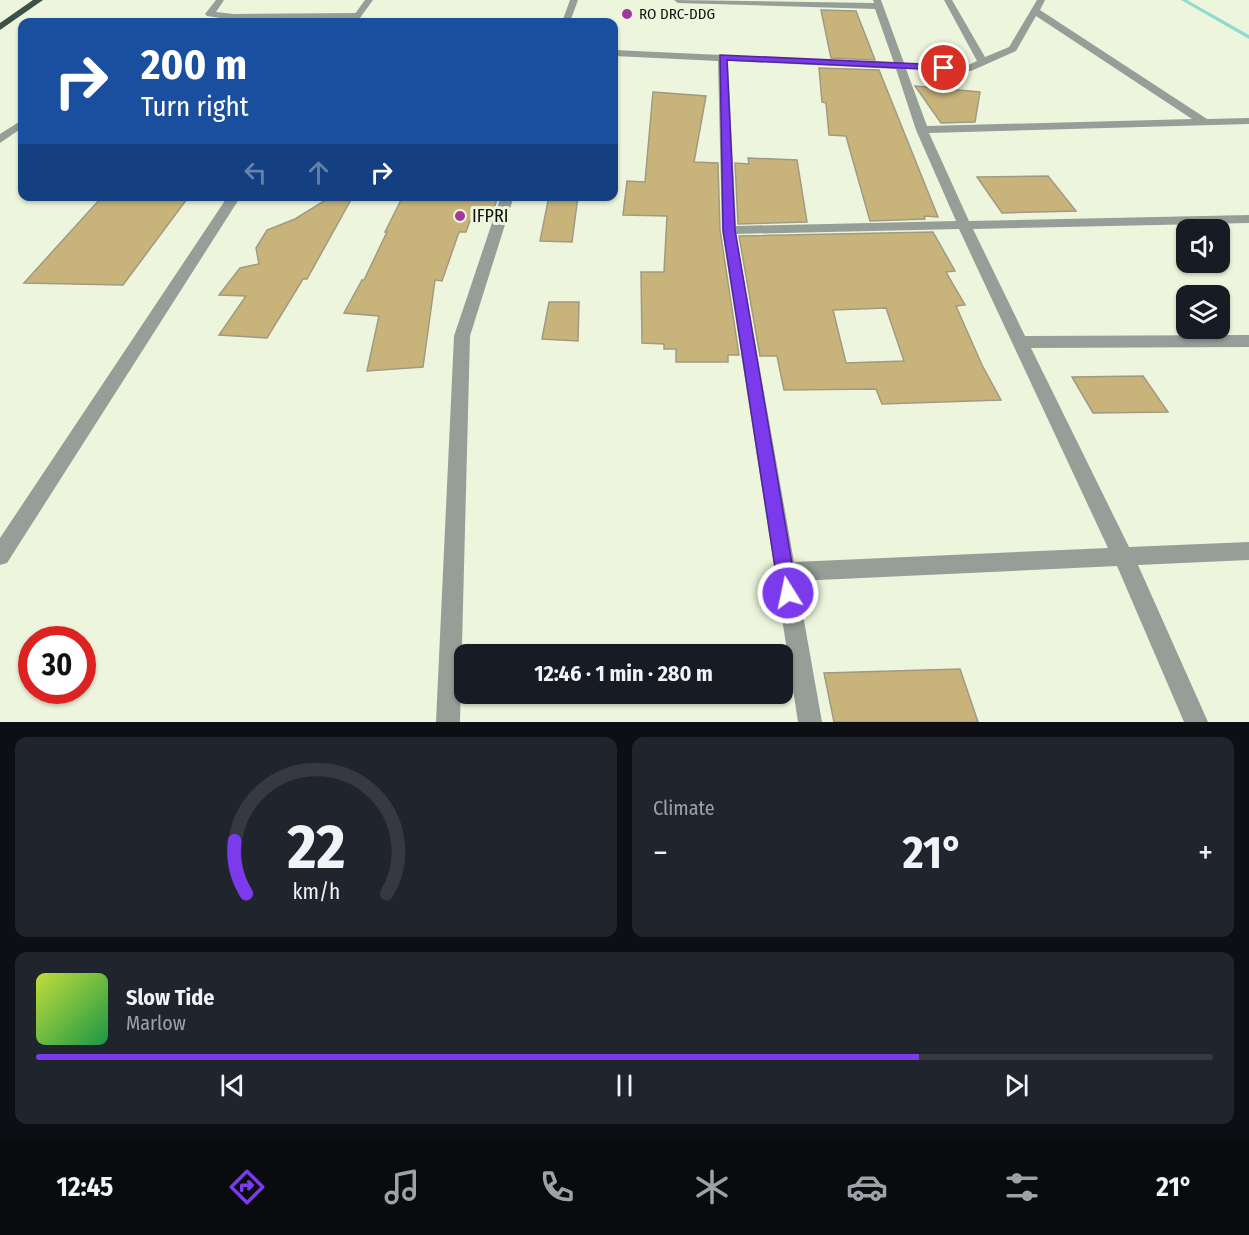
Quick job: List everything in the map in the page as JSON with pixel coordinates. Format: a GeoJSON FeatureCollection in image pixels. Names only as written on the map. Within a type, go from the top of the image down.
{"type":"FeatureCollection","features":[{"type":"Feature","properties":{"kind":"highway"},"geometry":{"type":"LineString","coordinates":[[0,27],[39,0]]}},
{"type":"Feature","properties":{"kind":"street"},"geometry":{"type":"LineString","coordinates":[[220,0],[210,14],[234,17],[294,18]]}},
{"type":"Feature","properties":{"kind":"street"},"geometry":{"type":"LineString","coordinates":[[356,18],[369,0]]}},
{"type":"Feature","properties":{"kind":"street"},"geometry":{"type":"LineString","coordinates":[[567,18],[573,0]]}},
{"type":"Feature","properties":{"kind":"street"},"geometry":{"type":"LineString","coordinates":[[678,0],[879,3],[922,130],[1019,342],[1122,555],[1196,722]]}},
{"type":"Feature","properties":{"kind":"street"},"geometry":{"type":"LineString","coordinates":[[948,0],[983,62]]}},
{"type":"Feature","properties":{"kind":"street"},"geometry":{"type":"LineString","coordinates":[[618,52],[967,69],[1013,49],[1041,0]]}},
{"type":"Feature","properties":{"kind":"street"},"geometry":{"type":"LineString","coordinates":[[1035,10],[1204,122]]}},
{"type":"Feature","properties":{"kind":"street"},"geometry":{"type":"LineString","coordinates":[[723,57],[729,230],[810,722]]}},
{"type":"Feature","properties":{"kind":"street"},"geometry":{"type":"LineString","coordinates":[[922,130],[1249,121]]}},
{"type":"Feature","properties":{"kind":"street"},"geometry":{"type":"LineString","coordinates":[[0,139],[18,126]]}},
{"type":"Feature","properties":{"kind":"street"},"geometry":{"type":"LineString","coordinates":[[0,556],[232,201]]}},
{"type":"Feature","properties":{"kind":"street"},"geometry":{"type":"LineString","coordinates":[[448,722],[462,336],[506,201]]}},
{"type":"Feature","properties":{"kind":"street"},"geometry":{"type":"LineString","coordinates":[[729,230],[1249,219]]}},
{"type":"Feature","properties":{"kind":"street"},"geometry":{"type":"LineString","coordinates":[[1019,342],[1249,341]]}},
{"type":"Feature","properties":{"kind":"street"},"geometry":{"type":"LineString","coordinates":[[785,572],[1249,551]]}},
{"type":"Feature","properties":{"kind":"building"},"geometry":{"type":"Polygon","coordinates":[[[821,10],[856,11],[875,60],[831,58],[821,10]]]}},
{"type":"Feature","properties":{"kind":"building"},"geometry":{"type":"Polygon","coordinates":[[[819,68],[879,70],[938,217],[924,216],[925,219],[870,221],[846,136],[829,135],[826,103],[822,102],[819,68]]]}},
{"type":"Feature","properties":{"kind":"building"},"geometry":{"type":"Polygon","coordinates":[[[915,86],[980,92],[975,122],[941,123],[915,86]]]}},
{"type":"Feature","properties":{"kind":"building"},"geometry":{"type":"Polygon","coordinates":[[[653,92],[706,96],[694,162],[718,163],[720,230],[739,355],[728,355],[728,362],[676,362],[676,349],[664,349],[664,344],[642,343],[641,272],[664,272],[667,216],[623,215],[627,181],[645,182],[653,92]]]}},
{"type":"Feature","properties":{"kind":"building"},"geometry":{"type":"Polygon","coordinates":[[[748,158],[797,160],[807,222],[738,224],[735,163],[749,164],[748,158]]]}},
{"type":"Feature","properties":{"kind":"building"},"geometry":{"type":"Polygon","coordinates":[[[1048,176],[1076,211],[1002,213],[977,177],[1048,176]]]}},
{"type":"Feature","properties":{"kind":"building"},"geometry":{"type":"Polygon","coordinates":[[[98,201],[186,201],[123,285],[24,283],[98,201]]]}},
{"type":"Feature","properties":{"kind":"building"},"geometry":{"type":"Polygon","coordinates":[[[324,201],[350,201],[307,279],[303,279],[267,338],[219,335],[246,296],[219,295],[240,268],[259,264],[256,248],[267,230],[295,219],[324,201]]]}},
{"type":"Feature","properties":{"kind":"building"},"geometry":{"type":"Polygon","coordinates":[[[400,201],[496,201],[490,222],[470,221],[466,232],[459,232],[442,281],[435,280],[423,367],[367,371],[379,316],[344,313],[364,280],[387,232],[385,232],[400,201]]]}},
{"type":"Feature","properties":{"kind":"building"},"geometry":{"type":"Polygon","coordinates":[[[548,201],[577,201],[572,242],[540,241],[548,201]]]}},
{"type":"Feature","properties":{"kind":"building"},"geometry":{"type":"Polygon","coordinates":[[[933,232],[955,271],[946,272],[965,305],[956,306],[982,365],[1001,400],[882,404],[876,389],[784,390],[777,356],[760,356],[739,236],[933,232]],[[886,308],[833,310],[846,363],[904,361],[886,308]]]}},
{"type":"Feature","properties":{"kind":"building"},"geometry":{"type":"Polygon","coordinates":[[[549,302],[579,302],[578,341],[542,339],[549,302]]]}},
{"type":"Feature","properties":{"kind":"building"},"geometry":{"type":"Polygon","coordinates":[[[1143,376],[1168,412],[1093,413],[1072,377],[1143,376]]]}},
{"type":"Feature","properties":{"kind":"building"},"geometry":{"type":"Polygon","coordinates":[[[960,669],[978,722],[834,722],[824,673],[960,669]]]}},
{"type":"Feature","properties":{"kind":"waterway"},"geometry":{"type":"LineString","coordinates":[[1183,0],[1249,37]]}},
{"type":"Feature","properties":{"kind":"place","name":"RO DRC-DDG"},"geometry":{"type":"Point","coordinates":[627,14]}},
{"type":"Feature","properties":{"kind":"place","name":"IFPRI"},"geometry":{"type":"Point","coordinates":[460,216]}},
{"type":"Feature","properties":{"kind":"route"},"geometry":{"type":"LineString","coordinates":[[788,593],[729,230],[723,57],[944,68]]}}]}
